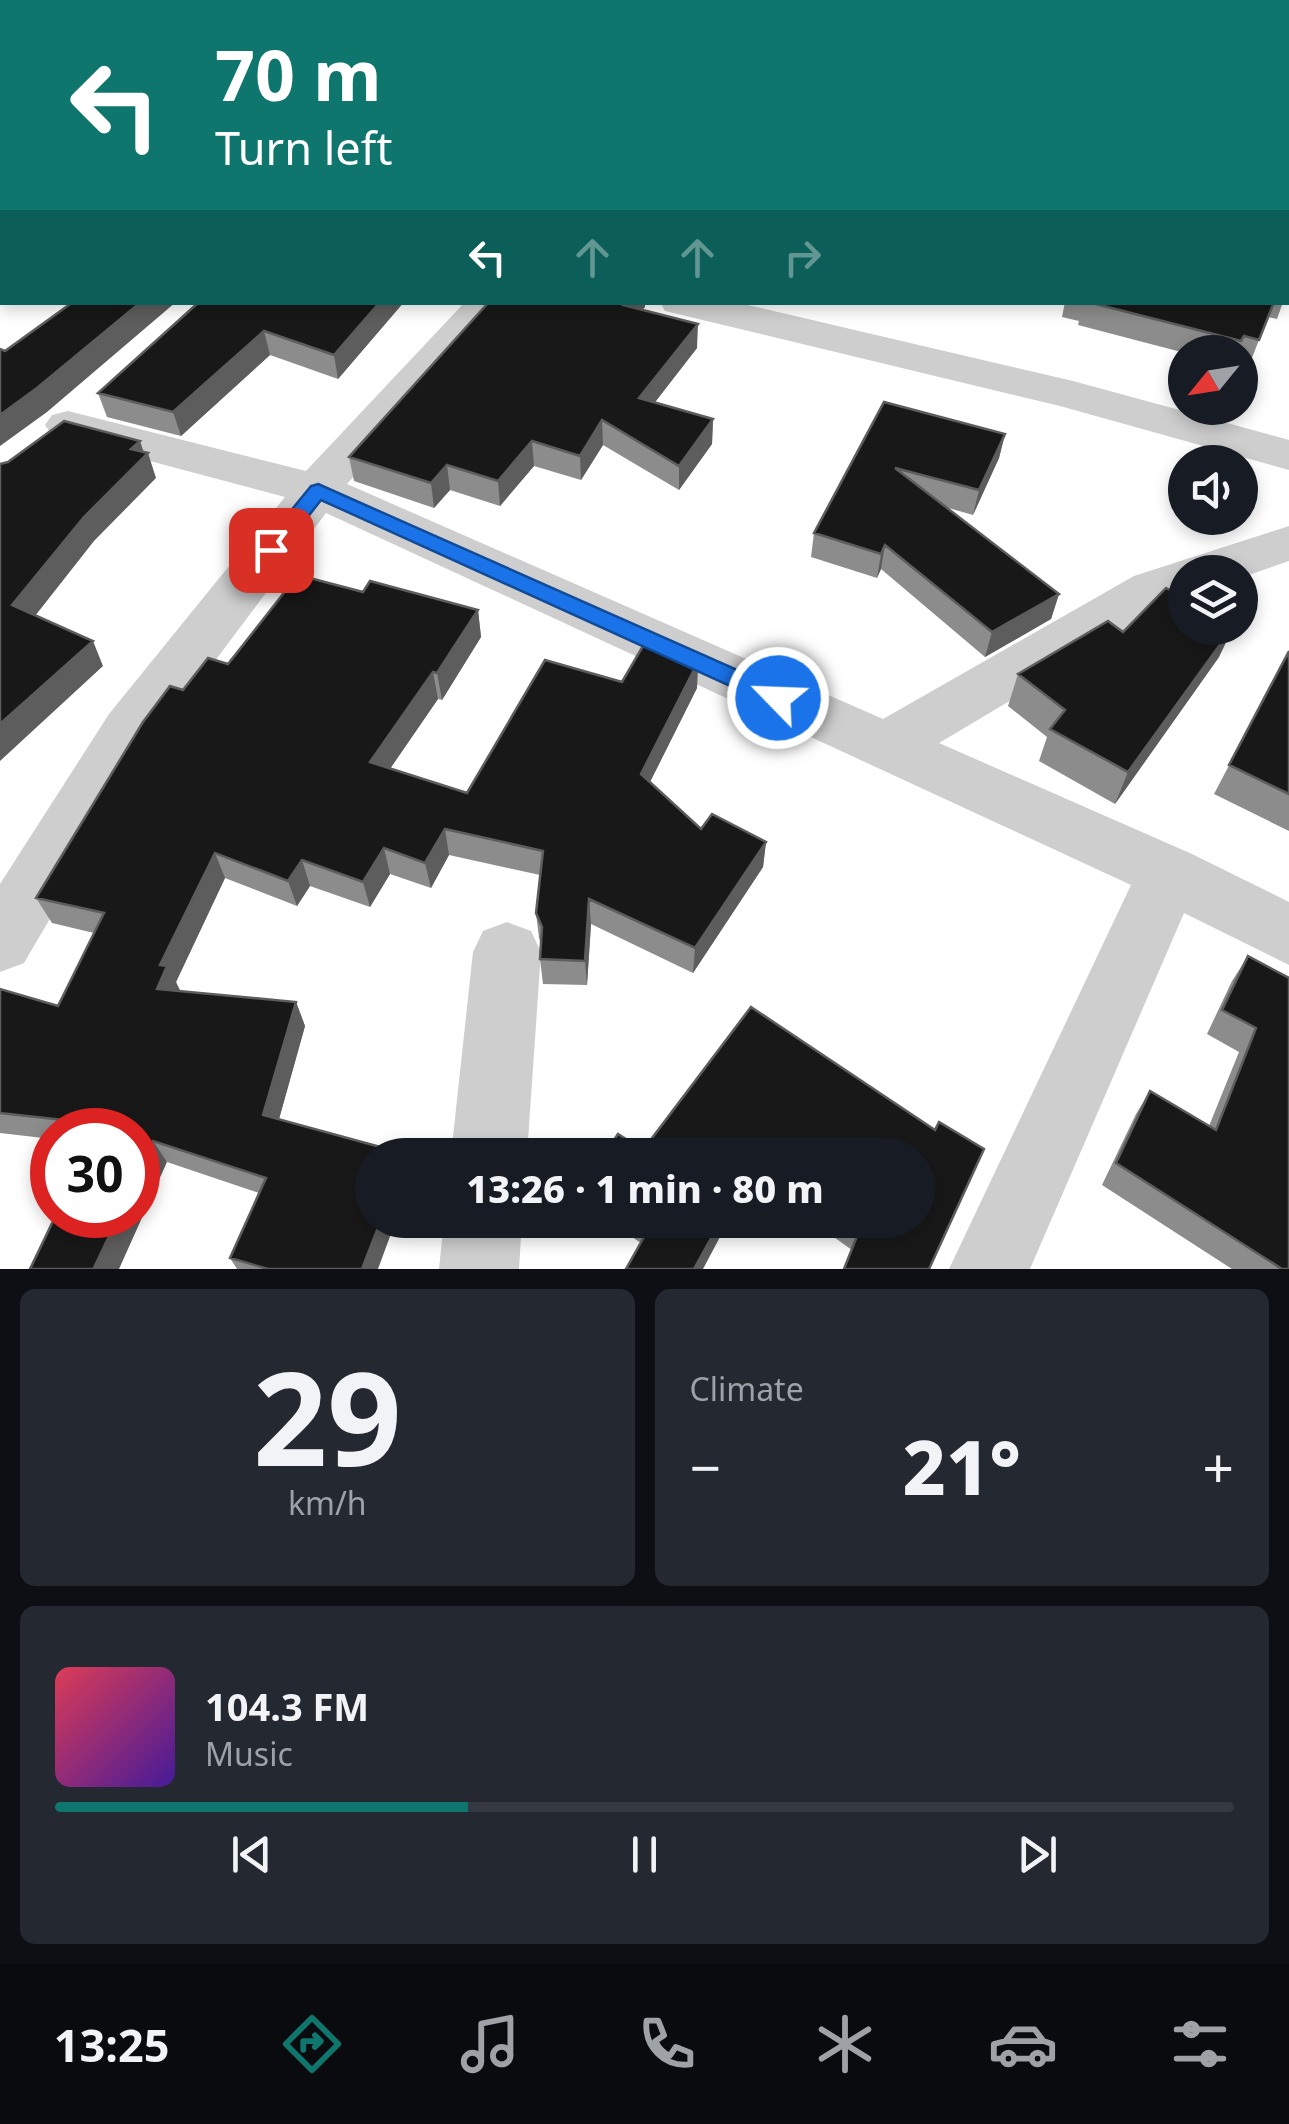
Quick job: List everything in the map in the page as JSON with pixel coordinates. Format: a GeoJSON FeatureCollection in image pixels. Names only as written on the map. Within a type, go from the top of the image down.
{"type":"FeatureCollection","features":[{"type":"Feature","properties":{"kind":"street"},"geometry":{"type":"LineString","coordinates":[[0,942],[130,730],[318,490],[486,305]]}},
{"type":"Feature","properties":{"kind":"street"},"geometry":{"type":"LineString","coordinates":[[693,305],[1073,395],[1289,455]]}},
{"type":"Feature","properties":{"kind":"street"},"geometry":{"type":"LineString","coordinates":[[108,388],[52,434],[318,490],[1169,873],[1289,935]]}},
{"type":"Feature","properties":{"kind":"street"},"geometry":{"type":"LineString","coordinates":[[1253,555],[1289,543]]}},
{"type":"Feature","properties":{"kind":"street"},"geometry":{"type":"LineString","coordinates":[[885,746],[1152,589],[1168,584]]}},
{"type":"Feature","properties":{"kind":"street"},"geometry":{"type":"LineString","coordinates":[[989,1269],[1169,873]]}},
{"type":"Feature","properties":{"kind":"street"},"geometry":{"type":"LineString","coordinates":[[490,1138],[506,952]]}},
{"type":"Feature","properties":{"kind":"street"},"geometry":{"type":"LineString","coordinates":[[478,1269],[481,1238]]}},
{"type":"Feature","properties":{"kind":"building"},"geometry":{"type":"Polygon","coordinates":[[[69,305],[137,305],[0,415],[0,349],[5,351],[69,305]]]}},
{"type":"Feature","properties":{"kind":"building"},"geometry":{"type":"Polygon","coordinates":[[[196,305],[377,305],[334,355],[264,331],[173,412],[98,393],[196,305]]]}},
{"type":"Feature","properties":{"kind":"building"},"geometry":{"type":"Polygon","coordinates":[[[486,305],[623,305],[698,324],[639,398],[713,419],[679,466],[602,420],[580,456],[532,441],[498,481],[447,465],[431,483],[349,457],[486,305]]]}},
{"type":"Feature","properties":{"kind":"building"},"geometry":{"type":"Polygon","coordinates":[[[1100,305],[1273,305],[1259,340],[1258,335],[1217,335],[1100,305]]]}},
{"type":"Feature","properties":{"kind":"building"},"geometry":{"type":"Polygon","coordinates":[[[884,402],[1005,434],[979,490],[895,468],[1059,594],[992,632],[885,545],[881,554],[814,533],[884,402]]]}},
{"type":"Feature","properties":{"kind":"building"},"geometry":{"type":"Polygon","coordinates":[[[64,421],[140,441],[131,449],[148,453],[84,517],[12,605],[93,641],[0,724],[0,464],[64,421]]]}},
{"type":"Feature","properties":{"kind":"building"},"geometry":{"type":"Polygon","coordinates":[[[298,575],[363,592],[370,581],[478,610],[437,673],[433,672],[370,762],[467,793],[545,660],[622,682],[647,639],[698,662],[641,774],[701,829],[712,814],[766,842],[695,948],[589,899],[585,961],[540,959],[542,927],[536,913],[543,851],[445,829],[425,863],[384,848],[363,882],[302,860],[288,881],[215,853],[160,965],[167,966],[157,989],[296,1002],[263,1115],[355,1140],[355,1238],[374,1238],[362,1269],[268,1269],[230,1258],[266,1178],[160,1143],[160,1108],[30,1108],[30,1116],[0,1113],[0,989],[58,1006],[104,913],[36,898],[143,722],[170,686],[183,690],[208,658],[228,664],[298,575]]]}},
{"type":"Feature","properties":{"kind":"building"},"geometry":{"type":"Polygon","coordinates":[[[1166,588],[1168,645],[1220,645],[1128,772],[1050,729],[1065,710],[1018,674],[1108,621],[1123,632],[1166,588]]]}},
{"type":"Feature","properties":{"kind":"building"},"geometry":{"type":"Polygon","coordinates":[[[1289,651],[1289,794],[1229,765],[1289,651]]]}},
{"type":"Feature","properties":{"kind":"building"},"geometry":{"type":"Polygon","coordinates":[[[1248,956],[1289,978],[1289,1269],[1282,1269],[1116,1163],[1150,1091],[1216,1130],[1256,1028],[1222,1010],[1248,956]]]}},
{"type":"Feature","properties":{"kind":"building"},"geometry":{"type":"Polygon","coordinates":[[[751,1007],[935,1130],[939,1122],[984,1149],[929,1269],[844,1269],[856,1238],[935,1238],[935,1138],[652,1138],[751,1007]]]}},
{"type":"Feature","properties":{"kind":"building"},"geometry":{"type":"Polygon","coordinates":[[[45,1238],[108,1238],[96,1269],[30,1269],[45,1238]]]}},
{"type":"Feature","properties":{"kind":"building"},"geometry":{"type":"Polygon","coordinates":[[[643,1238],[711,1238],[694,1269],[626,1269],[643,1238]]]}},
{"type":"Feature","properties":{"kind":"route"},"geometry":{"type":"LineString","coordinates":[[271,550],[318,490],[778,698]]}}]}
